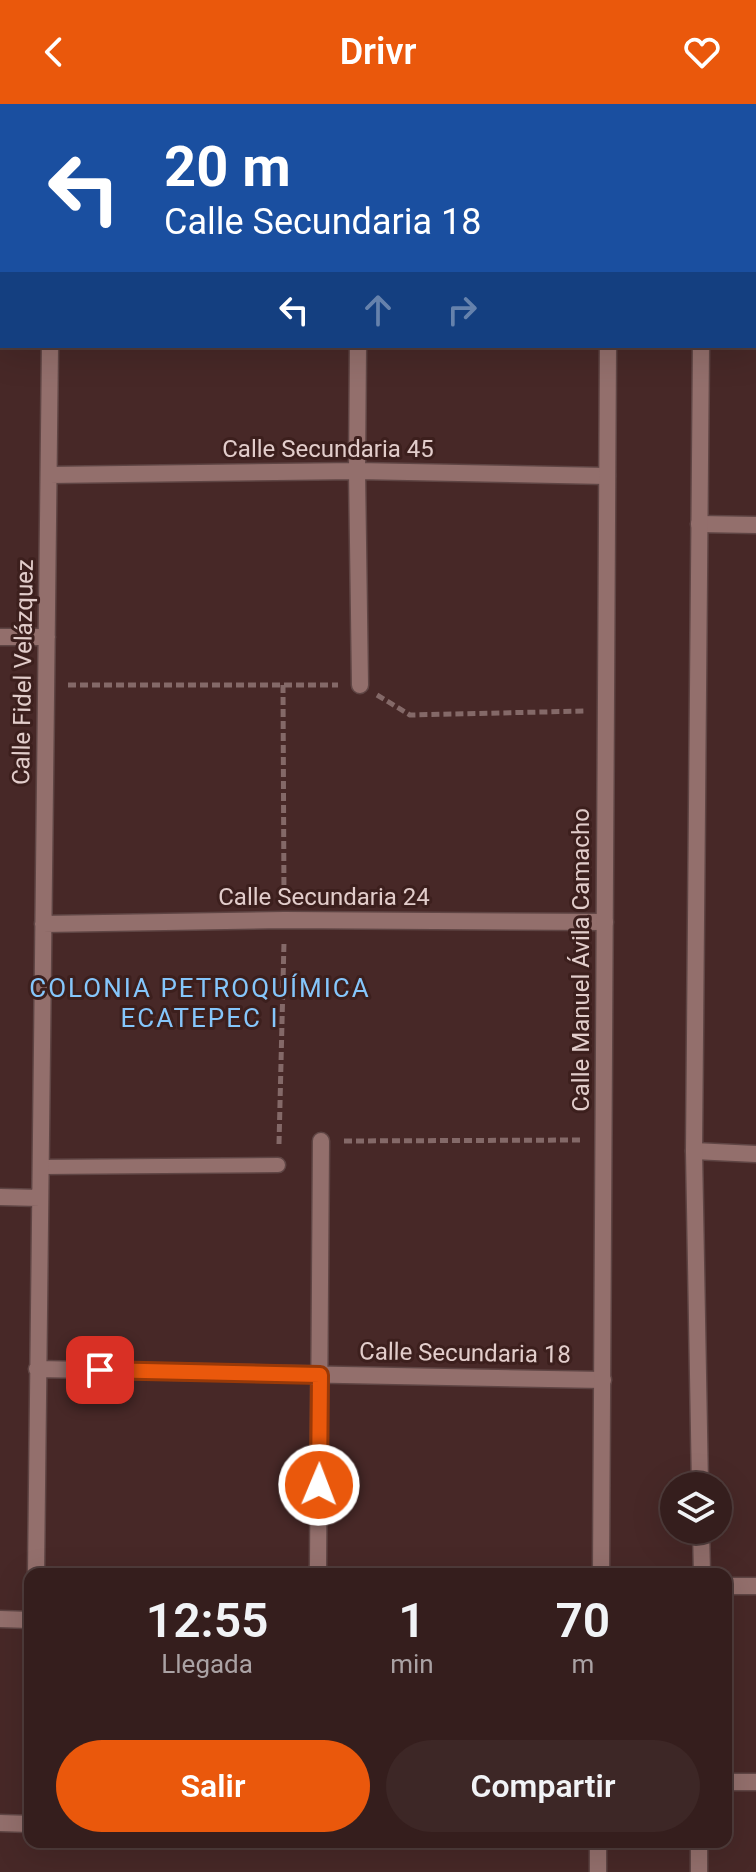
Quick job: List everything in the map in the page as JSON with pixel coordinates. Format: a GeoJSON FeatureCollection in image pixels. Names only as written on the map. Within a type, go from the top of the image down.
{"type":"FeatureCollection","features":[{"type":"Feature","properties":{"kind":"street","name":"Calle Fidel Velázquez"},"geometry":{"type":"LineString","coordinates":[[36,1568],[50,348]]}},
{"type":"Feature","properties":{"kind":"street"},"geometry":{"type":"LineString","coordinates":[[358,348],[360,685]]}},
{"type":"Feature","properties":{"kind":"street","name":"Calle Manuel Ávila Camacho"},"geometry":{"type":"LineString","coordinates":[[601,1568],[608,348]]}},
{"type":"Feature","properties":{"kind":"street"},"geometry":{"type":"LineString","coordinates":[[700,1472],[694,1151],[701,348]]}},
{"type":"Feature","properties":{"kind":"street","name":"Calle Secundaria 45"},"geometry":{"type":"LineString","coordinates":[[49,475],[357,471],[607,476]]}},
{"type":"Feature","properties":{"kind":"street"},"geometry":{"type":"LineString","coordinates":[[699,524],[756,525]]}},
{"type":"Feature","properties":{"kind":"street"},"geometry":{"type":"LineString","coordinates":[[0,637],[47,637]]}},
{"type":"Feature","properties":{"kind":"street","name":"Calle Secundaria 24"},"geometry":{"type":"LineString","coordinates":[[43,924],[284,920],[605,922]]}},
{"type":"Feature","properties":{"kind":"street"},"geometry":{"type":"LineString","coordinates":[[318,1568],[321,1141]]}},
{"type":"Feature","properties":{"kind":"street"},"geometry":{"type":"LineString","coordinates":[[694,1151],[756,1154]]}},
{"type":"Feature","properties":{"kind":"street"},"geometry":{"type":"LineString","coordinates":[[0,1197],[40,1198]]}},
{"type":"Feature","properties":{"kind":"street","name":"Calle Secundaria 18"},"geometry":{"type":"LineString","coordinates":[[37,1369],[603,1380]]}},
{"type":"Feature","properties":{"kind":"street"},"geometry":{"type":"LineString","coordinates":[[701,1544],[702,1568]]}},
{"type":"Feature","properties":{"kind":"street"},"geometry":{"type":"LineString","coordinates":[[732,1586],[756,1586]]}},
{"type":"Feature","properties":{"kind":"street"},"geometry":{"type":"LineString","coordinates":[[0,1619],[24,1620]]}},
{"type":"Feature","properties":{"kind":"street"},"geometry":{"type":"LineString","coordinates":[[732,1782],[756,1782]]}},
{"type":"Feature","properties":{"kind":"street"},"geometry":{"type":"LineString","coordinates":[[0,1823],[24,1824]]}},
{"type":"Feature","properties":{"kind":"street"},"geometry":{"type":"LineString","coordinates":[[598,1848],[598,1872]]}},
{"type":"Feature","properties":{"kind":"street"},"geometry":{"type":"LineString","coordinates":[[699,1848],[699,1872]]}},
{"type":"Feature","properties":{"kind":"lane"},"geometry":{"type":"LineString","coordinates":[[41,1167],[278,1165]]}},
{"type":"Feature","properties":{"kind":"path"},"geometry":{"type":"LineString","coordinates":[[46,685],[360,685],[410,715],[607,711]]}},
{"type":"Feature","properties":{"kind":"path"},"geometry":{"type":"LineString","coordinates":[[278,1165],[284,920],[283,685]]}},
{"type":"Feature","properties":{"kind":"path"},"geometry":{"type":"LineString","coordinates":[[279,1141],[604,1140]]}},
{"type":"Feature","properties":{"kind":"district","name":"COLONIA PETROQUÍMICA ECATEPEC I"},"geometry":{"type":"Point","coordinates":[200,1003]}},
{"type":"Feature","properties":{"kind":"route"},"geometry":{"type":"LineString","coordinates":[[100,1370],[320,1375],[319,1485]]}}]}
